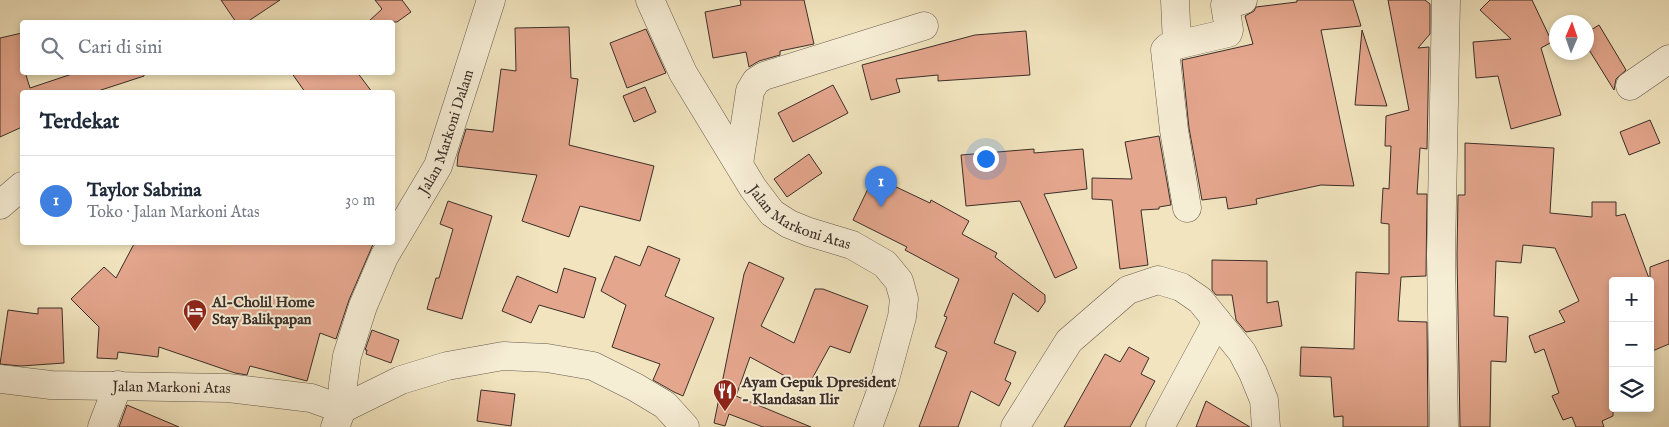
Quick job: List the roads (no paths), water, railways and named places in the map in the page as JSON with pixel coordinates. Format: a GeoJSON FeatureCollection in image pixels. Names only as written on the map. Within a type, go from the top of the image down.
{"type":"FeatureCollection","features":[{"type":"Feature","properties":{"kind":"street","name":"Jalan Markoni Dalam"},"geometry":{"type":"LineString","coordinates":[[395,238],[438,166],[491,0]]}},
{"type":"Feature","properties":{"kind":"street","name":"Jalan Markoni Atas"},"geometry":{"type":"LineString","coordinates":[[650,0],[683,73],[753,188],[772,213],[789,224],[852,245],[885,264],[899,280],[904,299],[902,317],[884,383],[868,427]]}},
{"type":"Feature","properties":{"kind":"street"},"geometry":{"type":"LineString","coordinates":[[666,36],[668,14],[672,0]]}},
{"type":"Feature","properties":{"kind":"street"},"geometry":{"type":"LineString","coordinates":[[1175,0],[1177,45]]}},
{"type":"Feature","properties":{"kind":"street"},"geometry":{"type":"LineString","coordinates":[[1187,208],[1174,130],[1166,48],[1228,33],[1225,5],[1243,0]]}},
{"type":"Feature","properties":{"kind":"street"},"geometry":{"type":"LineString","coordinates":[[1444,427],[1441,255],[1446,0]]}},
{"type":"Feature","properties":{"kind":"street"},"geometry":{"type":"LineString","coordinates":[[739,164],[750,91],[756,82],[764,76],[924,26]]}},
{"type":"Feature","properties":{"kind":"street"},"geometry":{"type":"LineString","coordinates":[[1630,86],[1669,59]]}},
{"type":"Feature","properties":{"kind":"street"},"geometry":{"type":"LineString","coordinates":[[0,205],[20,188]]}},
{"type":"Feature","properties":{"kind":"street","name":"Jalan Markoni Dalam"},"geometry":{"type":"LineString","coordinates":[[339,418],[347,356],[363,306],[391,245]]}},
{"type":"Feature","properties":{"kind":"street"},"geometry":{"type":"LineString","coordinates":[[1015,427],[1069,341],[1128,290],[1158,280],[1181,287],[1200,300],[1242,352],[1264,400],[1266,427]]}},
{"type":"Feature","properties":{"kind":"street"},"geometry":{"type":"LineString","coordinates":[[1160,427],[1217,321]]}},
{"type":"Feature","properties":{"kind":"street"},"geometry":{"type":"LineString","coordinates":[[339,418],[401,380],[448,366],[503,356],[538,358],[593,366],[635,387],[665,405],[685,427]]}},
{"type":"Feature","properties":{"kind":"street","name":"Jalan Markoni Atas"},"geometry":{"type":"LineString","coordinates":[[0,379],[51,384],[228,388],[311,398],[339,418]]}},
{"type":"Feature","properties":{"kind":"street"},"geometry":{"type":"LineString","coordinates":[[102,427],[118,385]]}},
{"type":"Feature","properties":{"kind":"place","name":"Taylor Sabrina"},"geometry":{"type":"Point","coordinates":[881,207]}},
{"type":"Feature","properties":{"kind":"place","name":"Al-Cholil Home Stay Balikpapan"},"geometry":{"type":"Point","coordinates":[195,332]}},
{"type":"Feature","properties":{"kind":"place","name":"Ayam Gepuk Dpresident - Klandasan Ilir"},"geometry":{"type":"Point","coordinates":[725,412]}}]}
